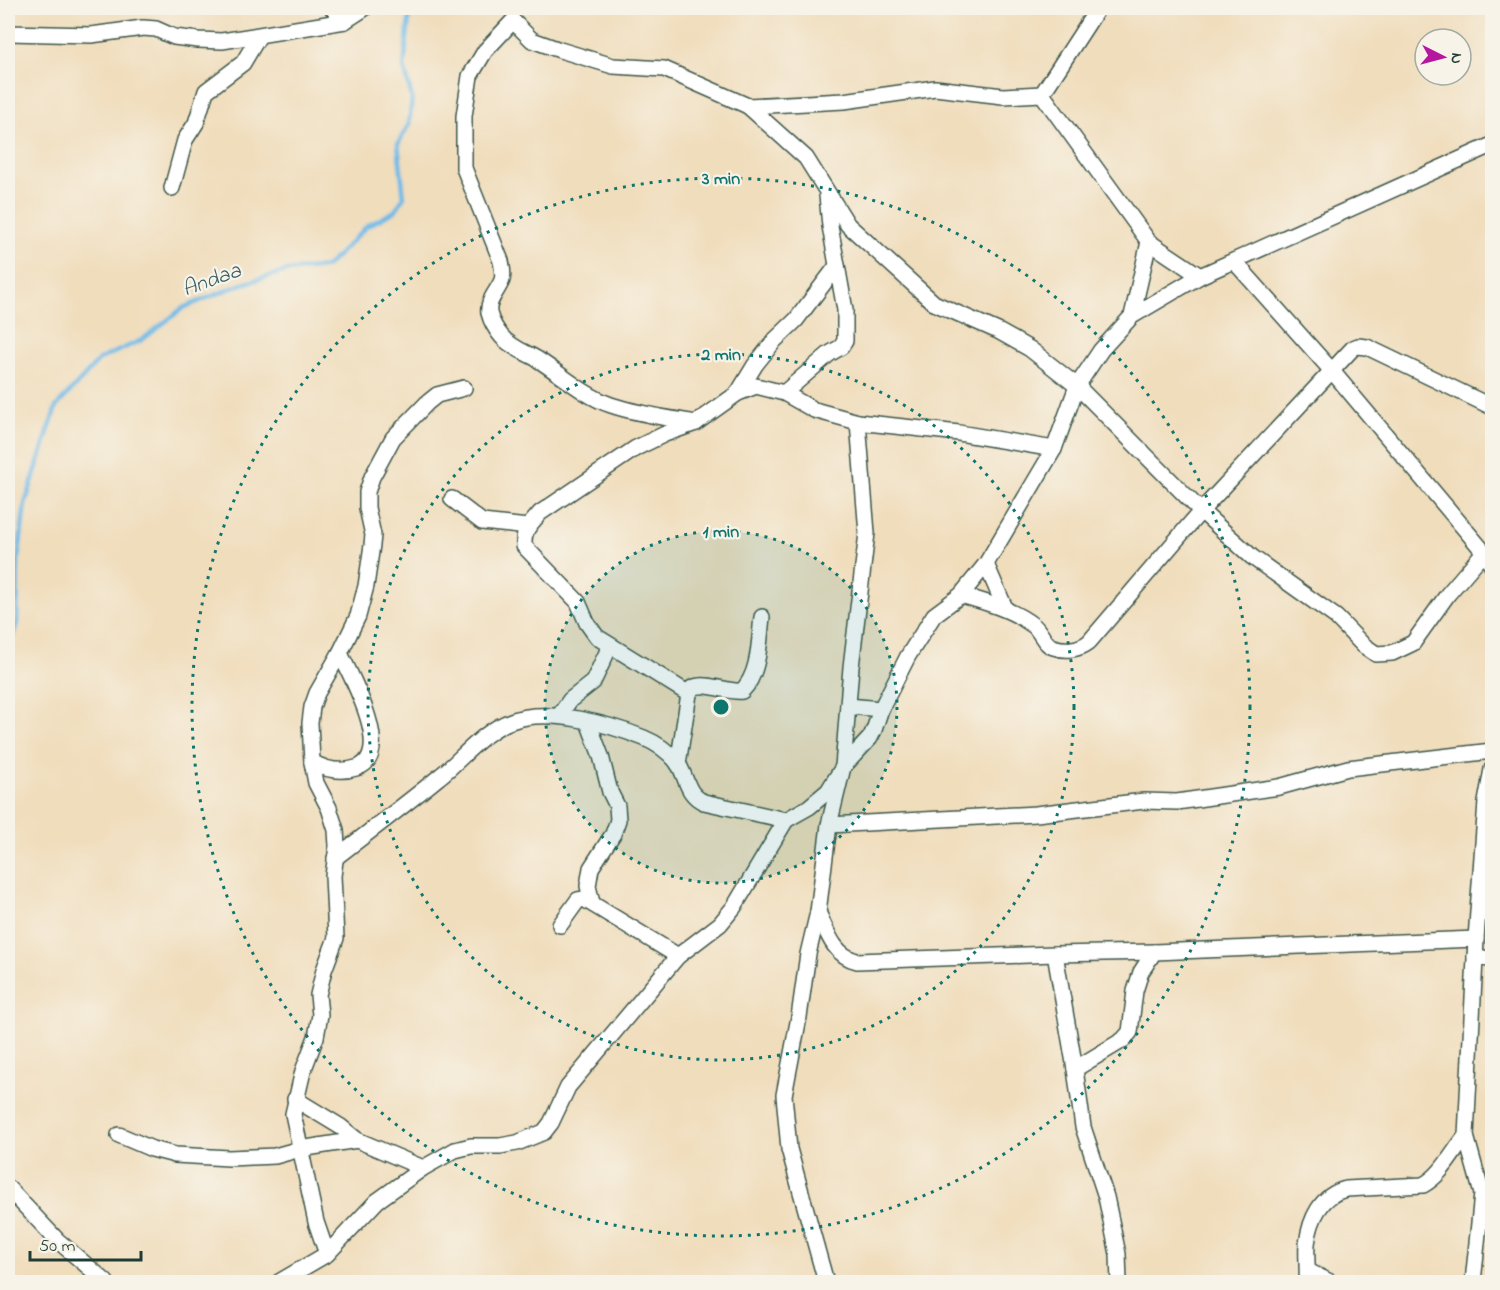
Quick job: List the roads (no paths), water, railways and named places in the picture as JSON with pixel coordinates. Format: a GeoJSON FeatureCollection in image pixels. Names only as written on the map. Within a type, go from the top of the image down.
{"type":"FeatureCollection","features":[{"type":"Feature","properties":{"kind":"street"},"geometry":{"type":"LineString","coordinates":[[332,8],[345,21]]}},
{"type":"Feature","properties":{"kind":"street"},"geometry":{"type":"LineString","coordinates":[[8,33],[91,35],[143,28],[174,37],[222,41],[345,21],[365,8]]}},
{"type":"Feature","properties":{"kind":"street"},"geometry":{"type":"LineString","coordinates":[[1041,94],[1098,8]]}},
{"type":"Feature","properties":{"kind":"street"},"geometry":{"type":"LineString","coordinates":[[696,423],[609,404],[515,348],[494,326],[489,312],[491,299],[502,279],[501,261],[465,168],[464,116],[470,76],[485,51],[513,21],[532,40],[613,66],[664,69],[747,106],[806,158],[848,225],[934,303],[998,331],[1030,349],[1077,386],[1201,511],[1252,557],[1336,617],[1376,654],[1392,653],[1413,643],[1448,594],[1488,559],[1332,371],[1233,261]]}},
{"type":"Feature","properties":{"kind":"street"},"geometry":{"type":"LineString","coordinates":[[172,188],[184,143],[196,123],[206,91],[243,63],[258,36]]}},
{"type":"Feature","properties":{"kind":"street"},"geometry":{"type":"LineString","coordinates":[[747,106],[844,101],[935,88],[1003,96],[1041,94]]}},
{"type":"Feature","properties":{"kind":"street"},"geometry":{"type":"LineString","coordinates":[[1041,94],[1149,242],[1200,276]]}},
{"type":"Feature","properties":{"kind":"street"},"geometry":{"type":"LineString","coordinates":[[279,1282],[327,1254],[377,1201],[423,1168],[455,1150],[471,1146],[500,1146],[517,1143],[544,1132],[551,1124],[568,1087],[678,956],[720,924],[734,907],[786,820],[809,807],[828,791],[843,767],[870,738],[881,709],[908,656],[934,615],[961,595],[986,564],[1053,449],[1077,386],[1101,350],[1132,316],[1200,276],[1492,145]]}},
{"type":"Feature","properties":{"kind":"street"},"geometry":{"type":"LineString","coordinates":[[784,393],[829,354],[841,347],[845,341],[845,310],[827,192]]}},
{"type":"Feature","properties":{"kind":"street"},"geometry":{"type":"LineString","coordinates":[[1132,316],[1149,242]]}},
{"type":"Feature","properties":{"kind":"street"},"geometry":{"type":"LineString","coordinates":[[738,393],[755,365],[775,340],[796,320],[837,266]]}},
{"type":"Feature","properties":{"kind":"street"},"geometry":{"type":"LineString","coordinates":[[961,595],[1005,608],[1036,628],[1050,646],[1081,648],[1089,642],[1201,511],[1353,348],[1358,346],[1366,347],[1492,407]]}},
{"type":"Feature","properties":{"kind":"street"},"geometry":{"type":"LineString","coordinates":[[689,694],[597,637],[587,623],[578,602],[524,546],[524,535],[540,513],[636,448],[696,423],[738,393],[756,386],[784,393],[814,410],[858,422],[959,433],[1053,449]]}},
{"type":"Feature","properties":{"kind":"street"},"geometry":{"type":"LineString","coordinates":[[327,1254],[316,1222],[293,1114],[295,1099],[316,1036],[320,1015],[318,995],[324,970],[336,938],[333,876],[337,846],[336,830],[330,808],[316,783],[312,762],[310,723],[312,707],[317,693],[358,616],[367,578],[373,535],[367,492],[372,477],[393,438],[427,403],[437,395],[464,388]]}},
{"type":"Feature","properties":{"kind":"street"},"geometry":{"type":"LineString","coordinates":[[826,1282],[789,1149],[784,1095],[800,1017],[808,954],[818,912],[828,825],[843,767],[858,601],[867,533],[858,422]]}},
{"type":"Feature","properties":{"kind":"street"},"geometry":{"type":"LineString","coordinates":[[452,499],[482,522],[528,527]]}},
{"type":"Feature","properties":{"kind":"street"},"geometry":{"type":"LineString","coordinates":[[986,564],[1005,608]]}},
{"type":"Feature","properties":{"kind":"street"},"geometry":{"type":"LineString","coordinates":[[678,764],[689,694],[692,688],[697,686],[742,692],[749,685],[754,674],[762,617]]}},
{"type":"Feature","properties":{"kind":"street"},"geometry":{"type":"LineString","coordinates":[[559,716],[577,693],[592,682],[610,646]]}},
{"type":"Feature","properties":{"kind":"street"},"geometry":{"type":"LineString","coordinates":[[312,762],[326,769],[340,771],[358,768],[368,762],[371,753],[372,727],[340,653]]}},
{"type":"Feature","properties":{"kind":"street"},"geometry":{"type":"LineString","coordinates":[[848,706],[881,709]]}},
{"type":"Feature","properties":{"kind":"street"},"geometry":{"type":"LineString","coordinates":[[335,858],[440,777],[491,732],[511,720],[539,716],[559,716],[646,738],[666,751],[678,764],[696,799],[786,820]]}},
{"type":"Feature","properties":{"kind":"street"},"geometry":{"type":"LineString","coordinates":[[588,722],[601,756],[610,792],[617,806],[618,820],[613,834],[591,868],[588,886],[592,903]]}},
{"type":"Feature","properties":{"kind":"street"},"geometry":{"type":"LineString","coordinates":[[828,825],[1036,814],[1144,801],[1177,802],[1279,787],[1348,768],[1492,751]]}},
{"type":"Feature","properties":{"kind":"street"},"geometry":{"type":"LineString","coordinates":[[1473,1282],[1482,1194],[1466,1136],[1476,939],[1488,848],[1492,769]]}},
{"type":"Feature","properties":{"kind":"street"},"geometry":{"type":"LineString","coordinates":[[560,925],[578,900],[584,899],[678,956]]}},
{"type":"Feature","properties":{"kind":"street"},"geometry":{"type":"LineString","coordinates":[[818,912],[835,947],[849,960],[857,961],[1476,939]]}},
{"type":"Feature","properties":{"kind":"street"},"geometry":{"type":"LineString","coordinates":[[808,954],[835,947]]}},
{"type":"Feature","properties":{"kind":"street"},"geometry":{"type":"LineString","coordinates":[[1075,1069],[1123,1040],[1130,1032],[1135,991],[1141,972],[1154,952]]}},
{"type":"Feature","properties":{"kind":"street"},"geometry":{"type":"LineString","coordinates":[[1055,954],[1083,1127],[1106,1197],[1118,1254],[1119,1282]]}},
{"type":"Feature","properties":{"kind":"street"},"geometry":{"type":"LineString","coordinates":[[1475,957],[1492,960]]}},
{"type":"Feature","properties":{"kind":"street"},"geometry":{"type":"LineString","coordinates":[[295,1099],[341,1127],[357,1140],[423,1168]]}},
{"type":"Feature","properties":{"kind":"street"},"geometry":{"type":"LineString","coordinates":[[119,1135],[152,1149],[175,1155],[259,1158],[357,1140]]}},
{"type":"Feature","properties":{"kind":"street"},"geometry":{"type":"LineString","coordinates":[[1330,1282],[1308,1277],[1307,1243],[1316,1214],[1324,1200],[1334,1192],[1346,1189],[1423,1185],[1440,1172],[1466,1136]]}},
{"type":"Feature","properties":{"kind":"street"},"geometry":{"type":"LineString","coordinates":[[8,1188],[57,1240],[106,1282]]}},
{"type":"Feature","properties":{"kind":"waterway","name":"Andaa"},"geometry":{"type":"LineString","coordinates":[[8,650],[17,623],[18,561],[25,504],[56,407],[100,359],[142,340],[183,308],[239,285],[287,271],[326,267],[367,226],[395,211],[404,197],[398,144],[409,124],[412,98],[404,67],[410,8]]}}]}
